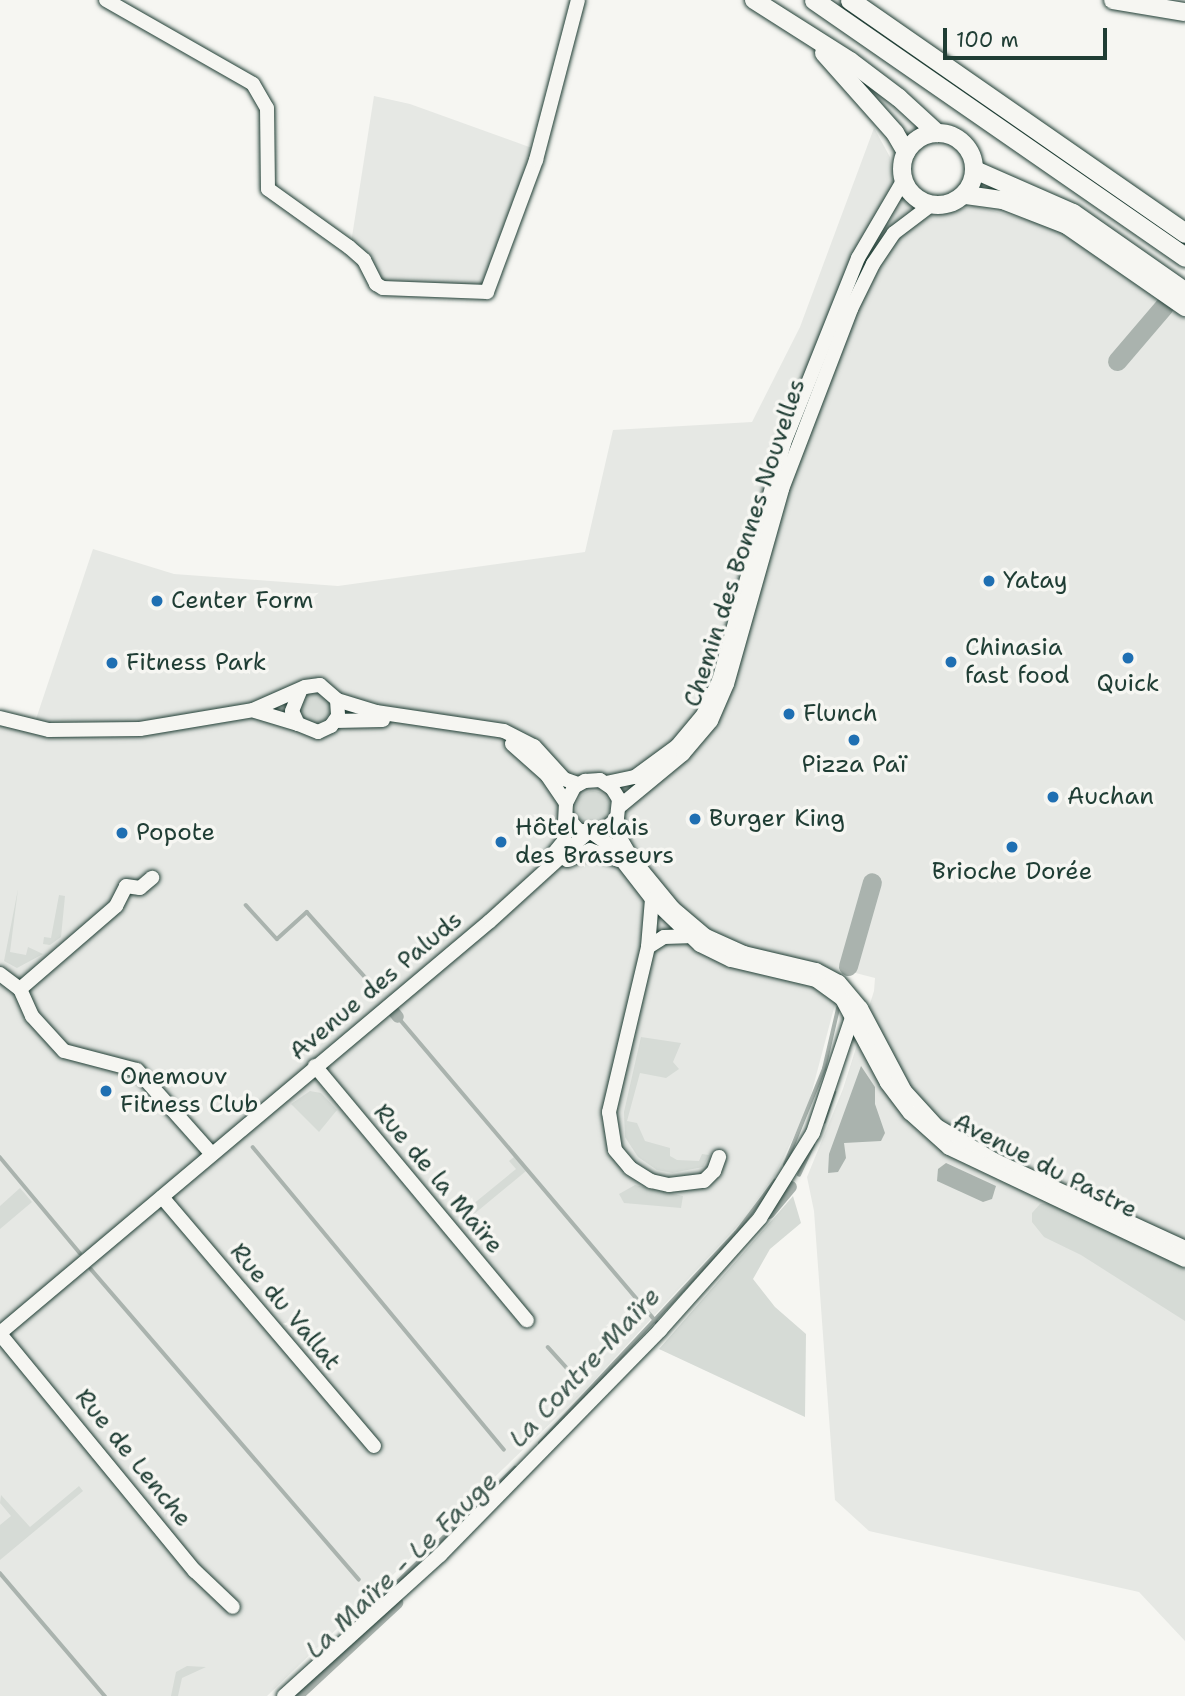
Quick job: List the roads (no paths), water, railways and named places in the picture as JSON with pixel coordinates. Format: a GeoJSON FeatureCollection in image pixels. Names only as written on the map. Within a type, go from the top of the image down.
{"type":"FeatureCollection","features":[{"type":"Feature","properties":{"kind":"highway"},"geometry":{"type":"LineString","coordinates":[[814,0],[1185,257]]}},
{"type":"Feature","properties":{"kind":"highway"},"geometry":{"type":"LineString","coordinates":[[850,0],[1185,233]]}},
{"type":"Feature","properties":{"kind":"main road"},"geometry":{"type":"LineString","coordinates":[[754,0],[899,98],[937,133],[960,140],[974,159],[975,170],[966,195],[952,204],[931,205],[909,192],[903,181],[906,152],[895,132],[813,40]]}},
{"type":"Feature","properties":{"kind":"main road"},"geometry":{"type":"LineString","coordinates":[[1113,0],[1185,12]]}},
{"type":"Feature","properties":{"kind":"main road"},"geometry":{"type":"LineString","coordinates":[[906,152],[920,138],[937,133]]}},
{"type":"Feature","properties":{"kind":"main road"},"geometry":{"type":"LineString","coordinates":[[975,170],[1073,213],[1185,291]]}},
{"type":"Feature","properties":{"kind":"main road"},"geometry":{"type":"LineString","coordinates":[[966,195],[1003,200],[1067,225],[1185,307]]}},
{"type":"Feature","properties":{"kind":"street"},"geometry":{"type":"LineString","coordinates":[[106,0],[253,84],[267,108],[268,189],[364,260],[376,284],[383,288],[487,292],[491,288],[558,87],[578,0]]}},
{"type":"Feature","properties":{"kind":"street","name":"Chemin des Bonnes Nouvelles"},"geometry":{"type":"LineString","coordinates":[[606,783],[635,777],[677,746],[703,715],[719,681],[784,443],[858,258],[903,181]]}},
{"type":"Feature","properties":{"kind":"street","name":"Chemin des Bonnes Nouvelles"},"geometry":{"type":"LineString","coordinates":[[618,812],[683,754],[711,721],[727,684],[782,489],[851,309],[873,264],[894,233],[931,205]]}},
{"type":"Feature","properties":{"kind":"street"},"geometry":{"type":"LineString","coordinates":[[0,718],[49,730],[107,731],[253,710],[320,685],[337,700],[376,712],[504,731],[534,746],[564,779],[578,784],[592,779],[606,783],[618,812],[608,829],[591,834],[566,810],[526,752],[499,739],[375,719],[335,721],[318,732],[253,710]]}},
{"type":"Feature","properties":{"kind":"street"},"geometry":{"type":"LineString","coordinates":[[298,724],[292,711],[300,691]]}},
{"type":"Feature","properties":{"kind":"street"},"geometry":{"type":"LineString","coordinates":[[335,721],[337,700]]}},
{"type":"Feature","properties":{"kind":"street"},"geometry":{"type":"LineString","coordinates":[[566,810],[578,784]]}},
{"type":"Feature","properties":{"kind":"street","name":"Avenue des Paluds"},"geometry":{"type":"LineString","coordinates":[[524,892],[564,841],[566,810]]}},
{"type":"Feature","properties":{"kind":"street","name":"Avenue du Pastre"},"geometry":{"type":"LineString","coordinates":[[618,812],[620,838],[631,857],[673,908],[706,936],[744,953],[816,970],[839,982],[861,1008],[905,1091],[937,1126],[994,1160],[1185,1248]]}},
{"type":"Feature","properties":{"kind":"street","name":"Avenue du Pastre"},"geometry":{"type":"LineString","coordinates":[[591,834],[624,862],[652,899],[687,936],[731,960],[816,981],[842,999],[853,1014],[887,1083],[910,1114],[949,1148],[1185,1260]]}},
{"type":"Feature","properties":{"kind":"street","name":"Avenue des Paluds"},"geometry":{"type":"LineString","coordinates":[[0,1334],[591,834]]}},
{"type":"Feature","properties":{"kind":"street","name":"Avenue des Paluds"},"geometry":{"type":"LineString","coordinates":[[524,892],[583,851],[597,850],[624,862]]}},
{"type":"Feature","properties":{"kind":"street"},"geometry":{"type":"LineString","coordinates":[[20,989],[116,906],[126,886],[140,888],[152,878]]}},
{"type":"Feature","properties":{"kind":"street"},"geometry":{"type":"LineString","coordinates":[[652,899],[648,947],[610,1112],[615,1150],[630,1168],[651,1181],[670,1185],[704,1181],[714,1171],[719,1157]]}},
{"type":"Feature","properties":{"kind":"street"},"geometry":{"type":"LineString","coordinates":[[648,947],[664,937],[687,936]]}},
{"type":"Feature","properties":{"kind":"street"},"geometry":{"type":"LineString","coordinates":[[0,974],[20,989],[32,1016],[64,1051],[137,1070],[211,1153]]}},
{"type":"Feature","properties":{"kind":"street"},"geometry":{"type":"LineString","coordinates":[[284,1696],[440,1555],[660,1330],[760,1218],[813,1133],[853,1014]]}},
{"type":"Feature","properties":{"kind":"street","name":"Rue de la Maïre"},"geometry":{"type":"LineString","coordinates":[[315,1066],[527,1320]]}},
{"type":"Feature","properties":{"kind":"street","name":"Rue du Vallat"},"geometry":{"type":"LineString","coordinates":[[162,1197],[374,1446]]}},
{"type":"Feature","properties":{"kind":"street","name":"Rue de Lenche"},"geometry":{"type":"LineString","coordinates":[[0,1334],[195,1571],[233,1607]]}},
{"type":"Feature","properties":{"kind":"waterway"},"geometry":{"type":"LineString","coordinates":[[1117,361],[1164,306]]}},
{"type":"Feature","properties":{"kind":"waterway"},"geometry":{"type":"LineString","coordinates":[[848,966],[872,882]]}},
{"type":"Feature","properties":{"kind":"waterway"},"geometry":{"type":"LineString","coordinates":[[246,905],[277,939],[307,912],[367,979]]}},
{"type":"Feature","properties":{"kind":"waterway","name":"La Contre-Maïre"},"geometry":{"type":"LineString","coordinates":[[785,1165],[824,1069],[838,1009]]}},
{"type":"Feature","properties":{"kind":"waterway"},"geometry":{"type":"LineString","coordinates":[[394,1012],[398,1017]]}},
{"type":"Feature","properties":{"kind":"waterway"},"geometry":{"type":"LineString","coordinates":[[398,1017],[657,1322]]}},
{"type":"Feature","properties":{"kind":"waterway"},"geometry":{"type":"LineString","coordinates":[[824,1122],[834,1093]]}},
{"type":"Feature","properties":{"kind":"waterway"},"geometry":{"type":"LineString","coordinates":[[799,1175],[813,1145]]}},
{"type":"Feature","properties":{"kind":"waterway"},"geometry":{"type":"LineString","coordinates":[[253,1147],[504,1449]]}},
{"type":"Feature","properties":{"kind":"waterway"},"geometry":{"type":"LineString","coordinates":[[0,1157],[80,1253]]}},
{"type":"Feature","properties":{"kind":"waterway","name":"La Contre-Maïre"},"geometry":{"type":"LineString","coordinates":[[540,1443],[736,1233],[775,1181]]}},
{"type":"Feature","properties":{"kind":"waterway","name":"La Maïre - Le Fauge"},"geometry":{"type":"LineString","coordinates":[[769,1213],[791,1187]]}},
{"type":"Feature","properties":{"kind":"waterway"},"geometry":{"type":"LineString","coordinates":[[91,1269],[359,1579]]}},
{"type":"Feature","properties":{"kind":"waterway"},"geometry":{"type":"LineString","coordinates":[[548,1347],[577,1379]]}},
{"type":"Feature","properties":{"kind":"waterway","name":"La Contre-Maïre"},"geometry":{"type":"LineString","coordinates":[[375,1604],[515,1468]]}},
{"type":"Feature","properties":{"kind":"waterway"},"geometry":{"type":"LineString","coordinates":[[0,1573],[105,1696]]}},
{"type":"Feature","properties":{"kind":"waterway","name":"La Maïre - Le Fauge"},"geometry":{"type":"LineString","coordinates":[[297,1696],[397,1603]]}},
{"type":"Feature","properties":{"kind":"place","name":"Yatay"},"geometry":{"type":"Point","coordinates":[989,581]}},
{"type":"Feature","properties":{"kind":"place","name":"Center Form"},"geometry":{"type":"Point","coordinates":[157,601]}},
{"type":"Feature","properties":{"kind":"place","name":"Quick"},"geometry":{"type":"Point","coordinates":[1128,658]}},
{"type":"Feature","properties":{"kind":"place","name":"Chinasia fast food"},"geometry":{"type":"Point","coordinates":[951,662]}},
{"type":"Feature","properties":{"kind":"place","name":"Fitness Park"},"geometry":{"type":"Point","coordinates":[112,663]}},
{"type":"Feature","properties":{"kind":"place","name":"Flunch"},"geometry":{"type":"Point","coordinates":[789,714]}},
{"type":"Feature","properties":{"kind":"place","name":"Pizza Paï"},"geometry":{"type":"Point","coordinates":[854,740]}},
{"type":"Feature","properties":{"kind":"place","name":"Auchan"},"geometry":{"type":"Point","coordinates":[1053,797]}},
{"type":"Feature","properties":{"kind":"place","name":"Burger King"},"geometry":{"type":"Point","coordinates":[695,819]}},
{"type":"Feature","properties":{"kind":"place","name":"Popote"},"geometry":{"type":"Point","coordinates":[122,833]}},
{"type":"Feature","properties":{"kind":"place","name":"Hôtel relais des Brasseurs"},"geometry":{"type":"Point","coordinates":[501,842]}},
{"type":"Feature","properties":{"kind":"place","name":"Brioche Dorée"},"geometry":{"type":"Point","coordinates":[1012,847]}},
{"type":"Feature","properties":{"kind":"place","name":"Onemouv Fitness Club"},"geometry":{"type":"Point","coordinates":[106,1091]}}]}
